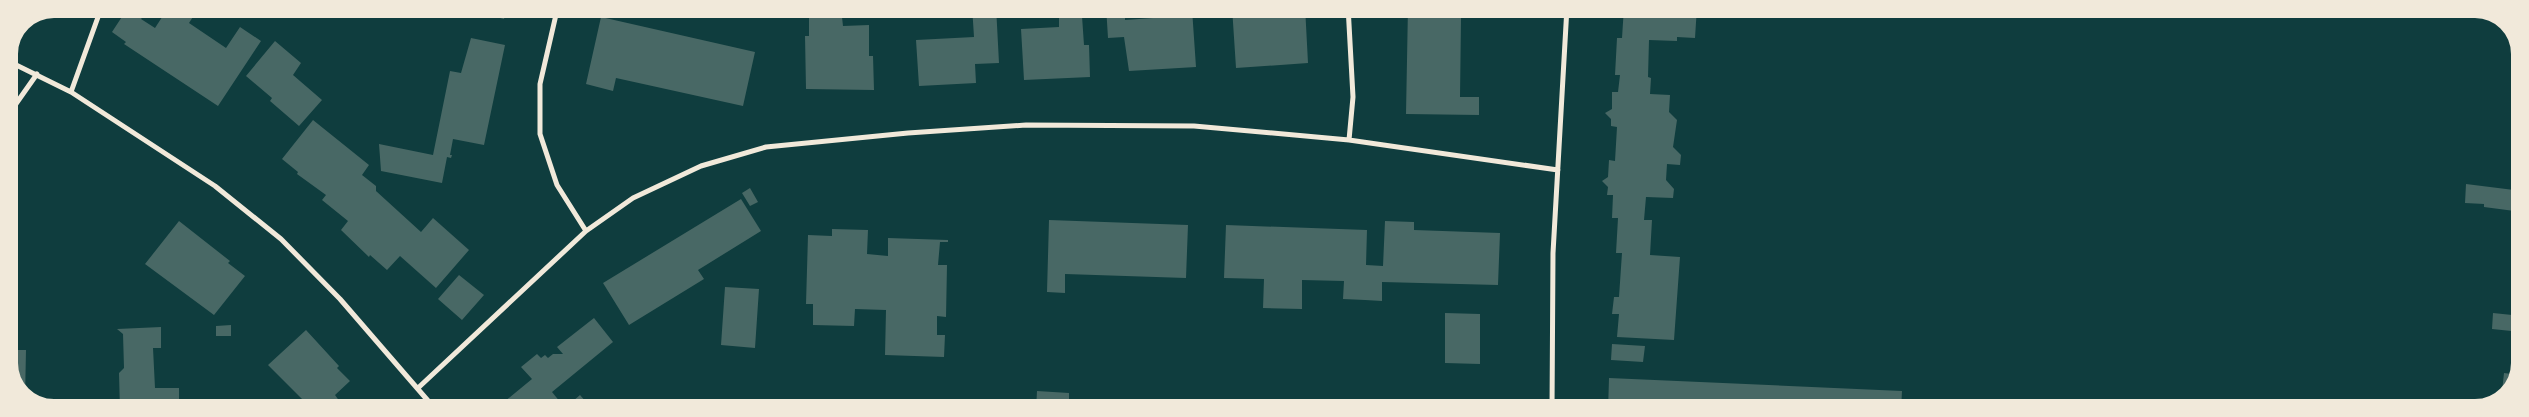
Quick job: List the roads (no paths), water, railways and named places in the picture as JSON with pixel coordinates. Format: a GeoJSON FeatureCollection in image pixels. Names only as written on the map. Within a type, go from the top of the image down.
{"type":"FeatureCollection","features":[{"type":"Feature","properties":{"kind":"street"},"geometry":{"type":"LineString","coordinates":[[71,92],[99,15]]}},
{"type":"Feature","properties":{"kind":"street"},"geometry":{"type":"LineString","coordinates":[[556,15],[540,84],[540,134],[557,186],[586,231]]}},
{"type":"Feature","properties":{"kind":"street"},"geometry":{"type":"LineString","coordinates":[[1349,15],[1354,97],[1349,140]]}},
{"type":"Feature","properties":{"kind":"street"},"geometry":{"type":"LineString","coordinates":[[1552,402],[1553,253],[1566,15]]}},
{"type":"Feature","properties":{"kind":"street"},"geometry":{"type":"LineString","coordinates":[[15,64],[71,92],[215,186],[281,239],[340,299],[429,402]]}},
{"type":"Feature","properties":{"kind":"street"},"geometry":{"type":"LineString","coordinates":[[15,105],[37,74]]}},
{"type":"Feature","properties":{"kind":"street"},"geometry":{"type":"LineString","coordinates":[[418,388],[586,231],[633,198],[700,166],[766,146],[908,133],[1026,125],[1194,126],[1349,140],[1558,170]]}}]}
